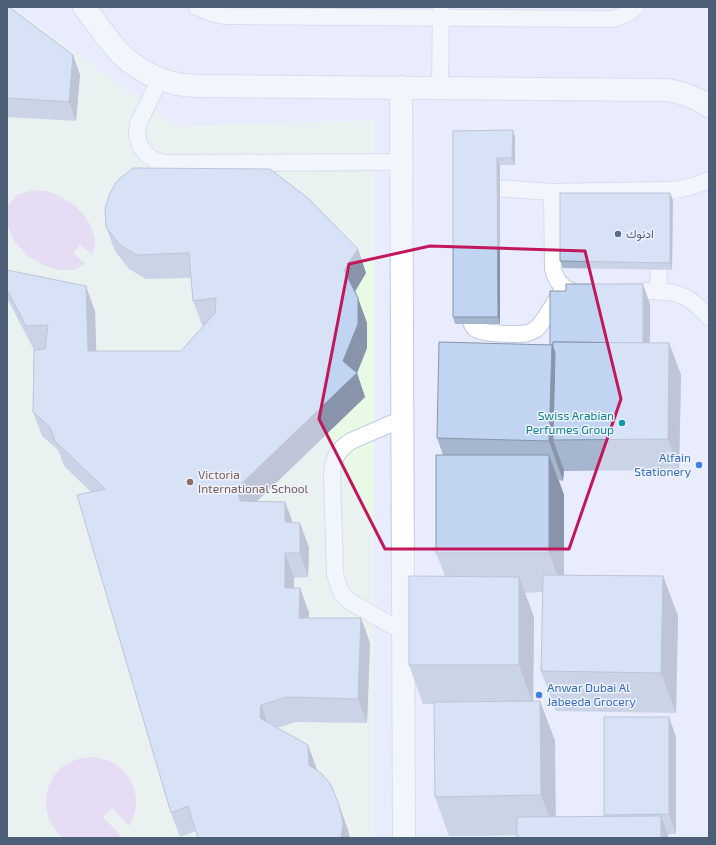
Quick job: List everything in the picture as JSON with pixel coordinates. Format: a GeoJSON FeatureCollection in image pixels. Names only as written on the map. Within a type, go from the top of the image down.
{"type":"FeatureCollection","features":[{"type":"Feature","properties":{"kind":"street"},"geometry":{"type":"LineString","coordinates":[[84,7],[121,54],[139,68],[160,79],[177,84],[195,86],[667,90],[684,93],[709,106]]}},
{"type":"Feature","properties":{"kind":"street"},"geometry":{"type":"LineString","coordinates":[[401,87],[404,838]]}},
{"type":"Feature","properties":{"kind":"lane"},"geometry":{"type":"LineString","coordinates":[[197,7],[210,13],[225,16],[441,12],[612,19],[623,16],[636,7]]}},
{"type":"Feature","properties":{"kind":"lane"},"geometry":{"type":"LineString","coordinates":[[440,88],[441,12]]}},
{"type":"Feature","properties":{"kind":"lane"},"geometry":{"type":"LineString","coordinates":[[160,79],[138,124],[137,135],[140,146],[156,161],[167,164],[401,162]]}},
{"type":"Feature","properties":{"kind":"lane"},"geometry":{"type":"LineString","coordinates":[[468,198],[476,189],[482,187],[662,198],[672,191],[689,188],[709,180]]}},
{"type":"Feature","properties":{"kind":"lane"},"geometry":{"type":"LineString","coordinates":[[552,192],[553,269],[555,277],[564,288],[570,291],[577,293],[592,293]]}},
{"type":"Feature","properties":{"kind":"lane"},"geometry":{"type":"LineString","coordinates":[[658,292],[661,229]]}},
{"type":"Feature","properties":{"kind":"lane"},"geometry":{"type":"LineString","coordinates":[[469,290],[470,319],[476,329],[487,333],[520,334],[535,330],[540,325],[564,288]]}},
{"type":"Feature","properties":{"kind":"lane"},"geometry":{"type":"LineString","coordinates":[[614,292],[666,292],[689,300],[709,317]]}},
{"type":"Feature","properties":{"kind":"lane"},"geometry":{"type":"LineString","coordinates":[[402,419],[351,441],[343,447],[336,456],[332,476],[335,574],[342,594],[349,601],[403,632]]}},
{"type":"Feature","properties":{"kind":"highlighted area"},"geometry":{"type":"Polygon","coordinates":[[[430,246],[585,251],[621,399],[569,549],[385,549],[319,419],[349,264],[430,246]]]}},
{"type":"Feature","properties":{"kind":"shaded area","name":"Victoria International School"},"geometry":{"type":"Polygon","coordinates":[[[7,7],[13,7],[176,126],[375,120],[373,838],[7,838],[7,7]]]}},
{"type":"Feature","properties":{"kind":"shaded area"},"geometry":{"type":"Polygon","coordinates":[[[34,190],[48,191],[67,200],[80,211],[90,224],[95,240],[92,255],[80,244],[73,253],[85,264],[74,270],[58,270],[43,265],[28,256],[13,240],[7,222],[8,206],[16,195],[34,190]]]}},
{"type":"Feature","properties":{"kind":"shaded area"},"geometry":{"type":"Polygon","coordinates":[[[91,757],[112,762],[122,769],[129,778],[134,789],[136,800],[134,816],[129,826],[112,808],[103,817],[121,836],[118,838],[63,838],[55,830],[50,821],[46,801],[47,791],[57,772],[65,765],[77,760],[91,757]]]}},
{"type":"Feature","properties":{"kind":"building"},"geometry":{"type":"Polygon","coordinates":[[[7,7],[73,55],[69,102],[7,98],[7,7]]]}},
{"type":"Feature","properties":{"kind":"building"},"geometry":{"type":"Polygon","coordinates":[[[513,130],[512,158],[497,158],[498,317],[453,317],[453,131],[513,130]]]}},
{"type":"Feature","properties":{"kind":"building"},"geometry":{"type":"Polygon","coordinates":[[[133,168],[270,169],[308,198],[358,249],[344,270],[358,298],[358,324],[343,361],[357,373],[237,488],[240,501],[285,502],[285,522],[300,523],[300,553],[285,553],[285,588],[300,588],[299,618],[361,618],[358,699],[287,697],[261,705],[260,718],[308,745],[309,765],[322,774],[331,785],[339,805],[343,823],[341,838],[198,838],[188,806],[171,813],[77,495],[105,489],[55,441],[50,427],[33,412],[34,350],[45,349],[48,325],[26,326],[7,290],[7,270],[86,286],[88,351],[181,351],[215,313],[216,298],[193,301],[189,253],[137,255],[120,245],[106,227],[105,208],[110,193],[117,181],[133,168]]]}},
{"type":"Feature","properties":{"kind":"building","name":"ادنوك"},"geometry":{"type":"Polygon","coordinates":[[[560,193],[670,193],[670,263],[560,261],[560,193]]]}},
{"type":"Feature","properties":{"kind":"building"},"geometry":{"type":"Polygon","coordinates":[[[566,284],[643,284],[643,343],[553,342],[553,346],[550,345],[550,291],[566,291],[566,284]]]}},
{"type":"Feature","properties":{"kind":"building"},"geometry":{"type":"Polygon","coordinates":[[[439,342],[552,345],[549,441],[437,438],[439,342]]]}},
{"type":"Feature","properties":{"kind":"building","name":"Swiss Arabian Perfumes Group"},"geometry":{"type":"Polygon","coordinates":[[[553,342],[669,343],[668,439],[553,440],[555,353],[553,342]]]}},
{"type":"Feature","properties":{"kind":"building"},"geometry":{"type":"Polygon","coordinates":[[[436,455],[549,455],[549,553],[436,553],[436,455]]]}},
{"type":"Feature","properties":{"kind":"building"},"geometry":{"type":"Polygon","coordinates":[[[543,575],[663,576],[661,673],[541,671],[543,575]]]}},
{"type":"Feature","properties":{"kind":"building"},"geometry":{"type":"Polygon","coordinates":[[[409,576],[519,577],[519,665],[409,665],[409,576]]]}},
{"type":"Feature","properties":{"kind":"building"},"geometry":{"type":"Polygon","coordinates":[[[540,701],[541,795],[435,797],[434,702],[540,701]]]}},
{"type":"Feature","properties":{"kind":"building"},"geometry":{"type":"Polygon","coordinates":[[[604,717],[669,717],[669,814],[604,815],[604,717]]]}},
{"type":"Feature","properties":{"kind":"building"},"geometry":{"type":"Polygon","coordinates":[[[661,816],[661,838],[517,838],[517,817],[661,816]]]}},
{"type":"Feature","properties":{"kind":"place","name":"ادنوك"},"geometry":{"type":"Point","coordinates":[618,234]}},
{"type":"Feature","properties":{"kind":"place","name":"Swiss Arabian Perfumes Group"},"geometry":{"type":"Point","coordinates":[622,423]}},
{"type":"Feature","properties":{"kind":"place","name":"Alfain Stationery"},"geometry":{"type":"Point","coordinates":[699,465]}},
{"type":"Feature","properties":{"kind":"place","name":"Victoria International School"},"geometry":{"type":"Point","coordinates":[190,482]}},
{"type":"Feature","properties":{"kind":"place","name":"Anwar Dubai Al Jabeeda Grocery"},"geometry":{"type":"Point","coordinates":[539,695]}}]}
